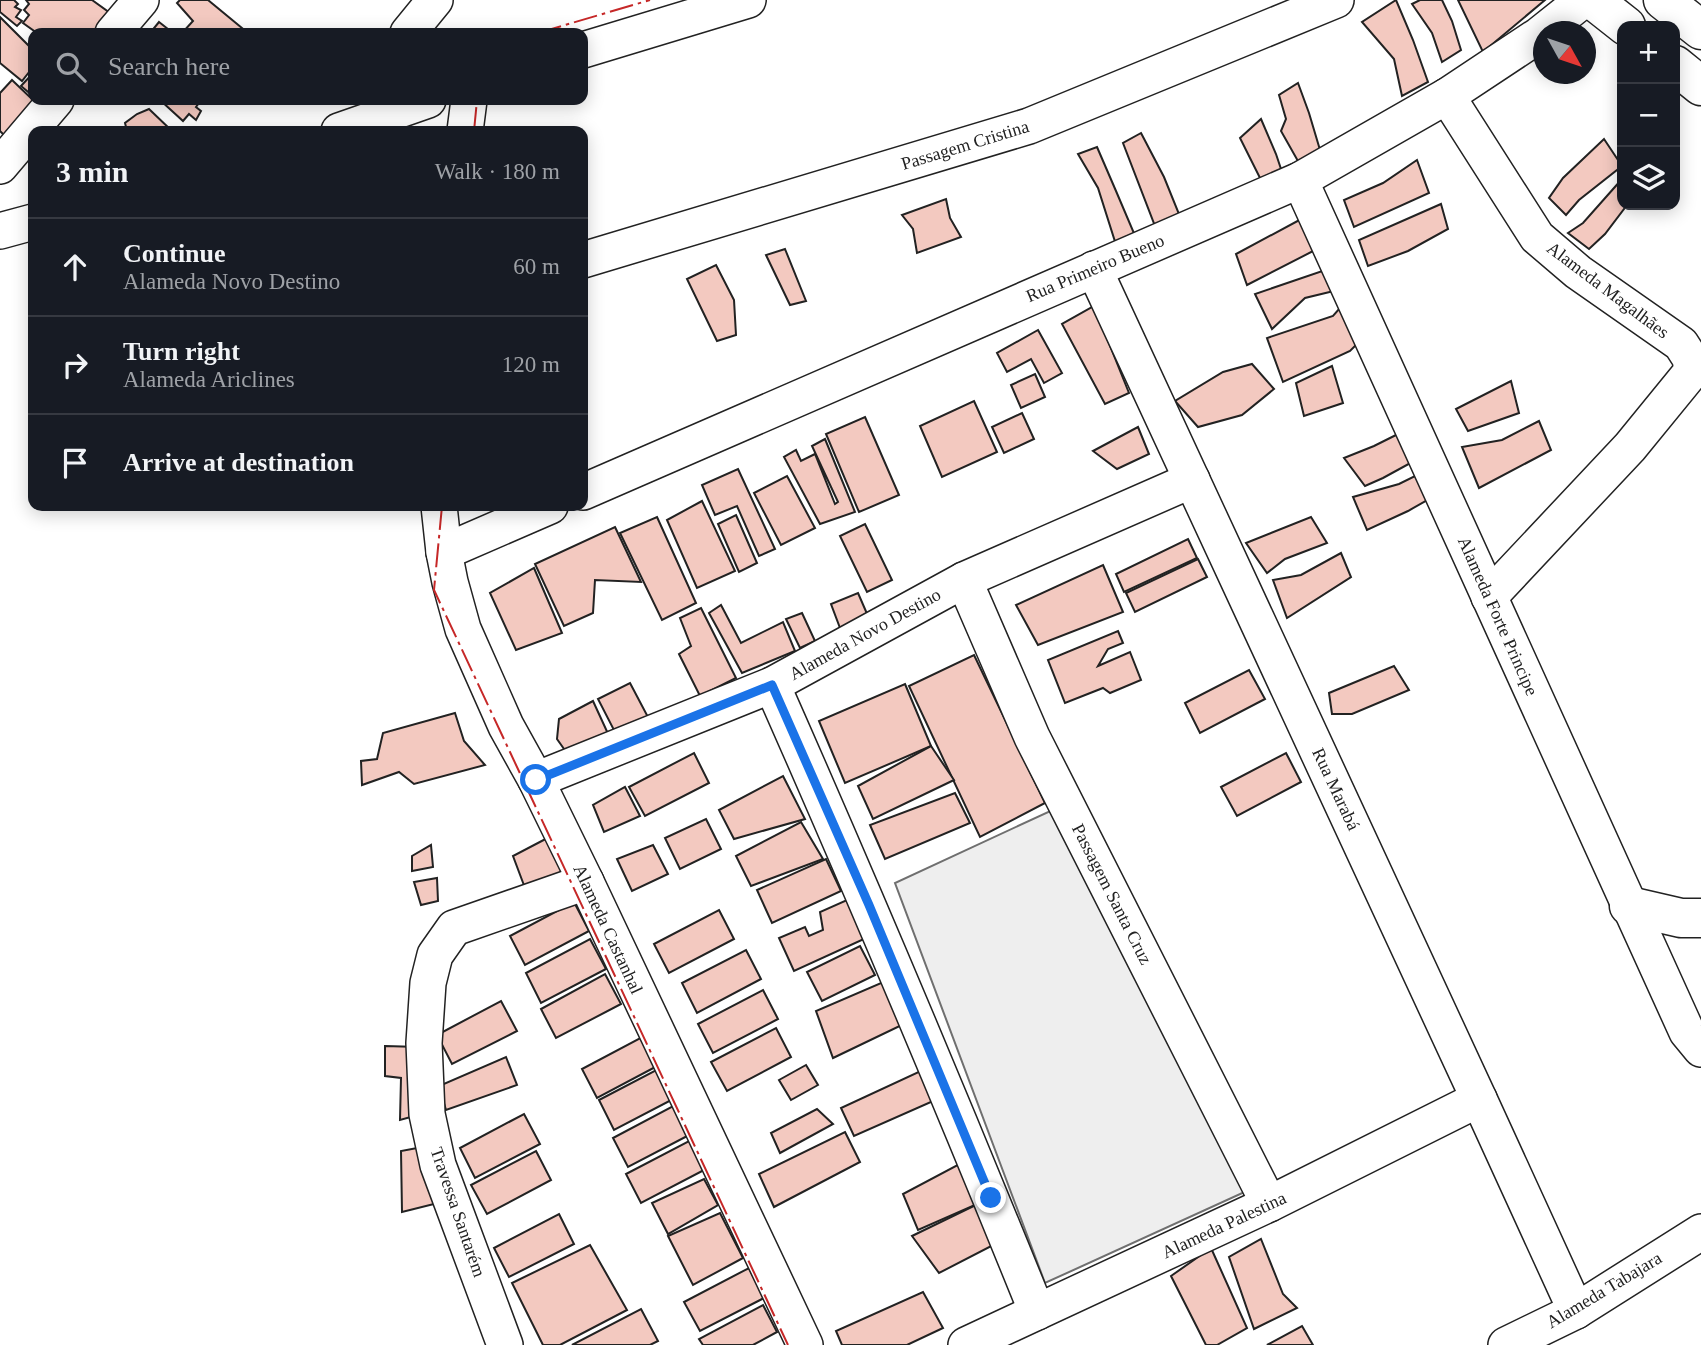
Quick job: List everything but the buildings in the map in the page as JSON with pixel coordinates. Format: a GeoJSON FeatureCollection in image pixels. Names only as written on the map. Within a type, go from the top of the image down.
{"type":"FeatureCollection","features":[{"type":"Feature","properties":{"kind":"main road"},"geometry":{"type":"LineString","coordinates":[[1593,0],[1620,21]]}},
{"type":"Feature","properties":{"kind":"main road"},"geometry":{"type":"LineString","coordinates":[[1680,69],[1701,86]]}},
{"type":"Feature","properties":{"kind":"main road"},"geometry":{"type":"LineString","coordinates":[[1629,905],[1681,918],[1701,918]]}},
{"type":"Feature","properties":{"kind":"street"},"geometry":{"type":"LineString","coordinates":[[117,28],[141,0]]}},
{"type":"Feature","properties":{"kind":"street"},"geometry":{"type":"LineString","coordinates":[[412,28],[435,0]]}},
{"type":"Feature","properties":{"kind":"street"},"geometry":{"type":"LineString","coordinates":[[588,48],[748,0]]}},
{"type":"Feature","properties":{"kind":"street","name":"Passagem Cristina"},"geometry":{"type":"LineString","coordinates":[[588,258],[1029,126],[1336,0]]}},
{"type":"Feature","properties":{"kind":"street","name":"Rua Primeiro Bueno"},"geometry":{"type":"LineString","coordinates":[[588,490],[1300,180],[1447,96],[1539,35],[1583,0]]}},
{"type":"Feature","properties":{"kind":"street","name":"Alameda Magalhães"},"geometry":{"type":"LineString","coordinates":[[1447,96],[1537,237],[1577,272],[1681,344],[1690,358],[1692,371],[1629,447],[1489,597]]}},
{"type":"Feature","properties":{"kind":"street"},"geometry":{"type":"LineString","coordinates":[[34,126],[52,105]]}},
{"type":"Feature","properties":{"kind":"street"},"geometry":{"type":"LineString","coordinates":[[331,126],[349,105]]}},
{"type":"Feature","properties":{"kind":"street"},"geometry":{"type":"LineString","coordinates":[[353,126],[414,105]]}},
{"type":"Feature","properties":{"kind":"street"},"geometry":{"type":"LineString","coordinates":[[466,126],[468,105]]}},
{"type":"Feature","properties":{"kind":"street"},"geometry":{"type":"LineString","coordinates":[[0,166],[28,133]]}},
{"type":"Feature","properties":{"kind":"street","name":"Alameda Forte Principe"},"geometry":{"type":"LineString","coordinates":[[1300,180],[1687,1032],[1701,1049]]}},
{"type":"Feature","properties":{"kind":"street"},"geometry":{"type":"LineString","coordinates":[[0,232],[28,224]]}},
{"type":"Feature","properties":{"kind":"street","name":"Rua Marabá"},"geometry":{"type":"LineString","coordinates":[[1094,269],[1576,1311]]}},
{"type":"Feature","properties":{"kind":"street","name":"Alameda Novo Destino"},"geometry":{"type":"LineString","coordinates":[[536,780],[772,685],[964,580],[1192,480]]}},
{"type":"Feature","properties":{"kind":"street","name":"Alameda Castanhal"},"geometry":{"type":"LineString","coordinates":[[440,511],[444,552],[463,629],[506,726],[586,882],[805,1345]]}},
{"type":"Feature","properties":{"kind":"street"},"geometry":{"type":"LineString","coordinates":[[444,552],[538,511]]}},
{"type":"Feature","properties":{"kind":"street","name":"Passagem Santa Cruz"},"geometry":{"type":"LineString","coordinates":[[964,580],[1032,737],[1269,1204]]}},
{"type":"Feature","properties":{"kind":"street"},"geometry":{"type":"LineString","coordinates":[[772,685],[869,905],[1037,1312]]}},
{"type":"Feature","properties":{"kind":"street","name":"Travessa Santarém"},"geometry":{"type":"LineString","coordinates":[[505,1345],[438,1165],[427,1114],[424,1043],[428,983],[435,956],[454,928],[586,882]]}},
{"type":"Feature","properties":{"kind":"street","name":"Alameda Palestina"},"geometry":{"type":"LineString","coordinates":[[966,1345],[1269,1204],[1479,1099]]}},
{"type":"Feature","properties":{"kind":"street","name":"Alameda Tabajara"},"geometry":{"type":"LineString","coordinates":[[1506,1345],[1576,1311],[1701,1232]]}},
{"type":"Feature","properties":{"kind":"shaded area"},"geometry":{"type":"Polygon","coordinates":[[[1059,807],[1249,1190],[1045,1283],[895,883],[1059,807]]]}},
{"type":"Feature","properties":{"kind":"power"},"geometry":{"type":"LineString","coordinates":[[555,28],[650,0]]}},
{"type":"Feature","properties":{"kind":"power"},"geometry":{"type":"LineString","coordinates":[[474,126],[477,105]]}},
{"type":"Feature","properties":{"kind":"power"},"geometry":{"type":"LineString","coordinates":[[442,511],[434,590],[788,1345]]}},
{"type":"Feature","properties":{"kind":"route"},"geometry":{"type":"LineString","coordinates":[[536,780],[772,685],[869,905],[991,1198]]}}]}
